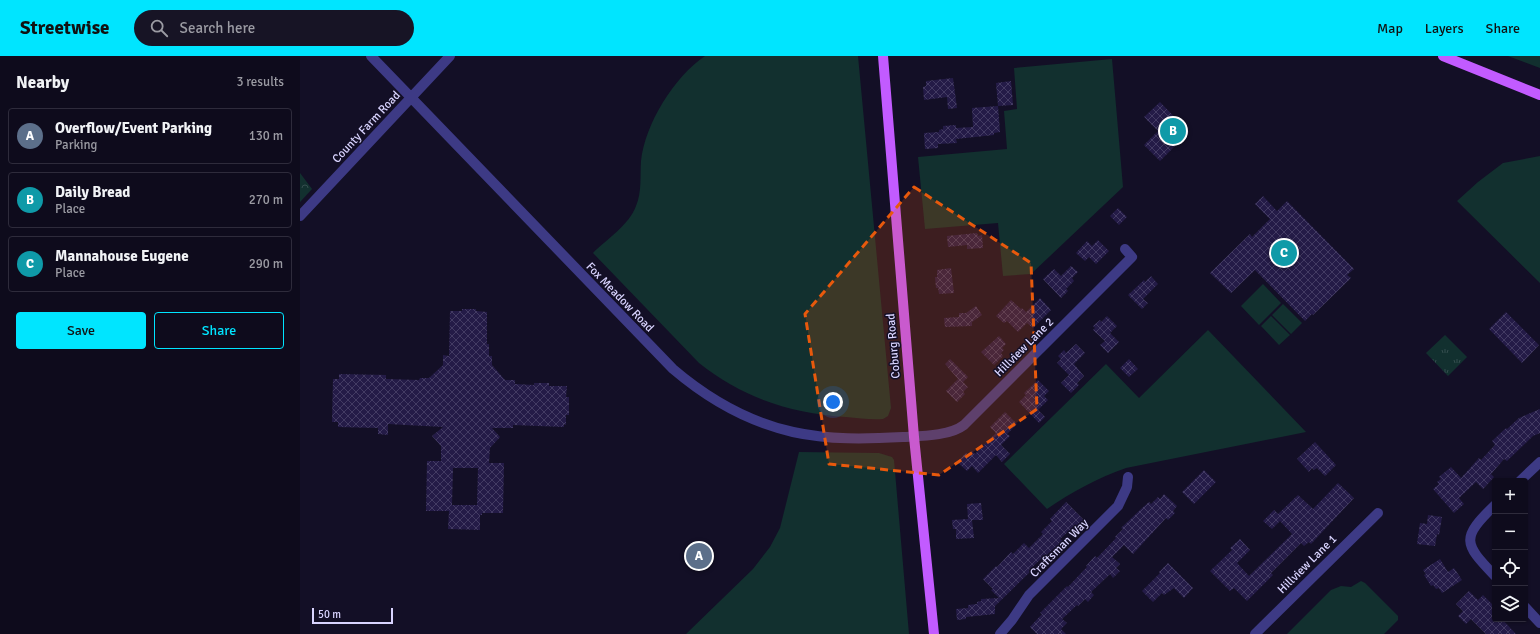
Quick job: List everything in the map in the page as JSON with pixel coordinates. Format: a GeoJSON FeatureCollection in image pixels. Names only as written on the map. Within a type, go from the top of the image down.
{"type":"FeatureCollection","features":[{"type":"Feature","properties":{"kind":"main road","name":"Coburg Road"},"geometry":{"type":"LineString","coordinates":[[883,56],[914,437],[934,634]]}},
{"type":"Feature","properties":{"kind":"main road"},"geometry":{"type":"LineString","coordinates":[[1443,56],[1540,95]]}},
{"type":"Feature","properties":{"kind":"street","name":"Fox Meadow Road"},"geometry":{"type":"LineString","coordinates":[[371,56],[663,360],[695,387],[734,410],[758,421],[794,432],[814,436],[850,438],[914,437]]}},
{"type":"Feature","properties":{"kind":"street","name":"County Farm Road"},"geometry":{"type":"LineString","coordinates":[[300,216],[450,56]]}},
{"type":"Feature","properties":{"kind":"street","name":"Hillview Lane 2"},"geometry":{"type":"LineString","coordinates":[[914,437],[952,432],[964,425],[1132,257],[1125,250]]}},
{"type":"Feature","properties":{"kind":"street"},"geometry":{"type":"LineString","coordinates":[[1523,478],[1540,462]]}},
{"type":"Feature","properties":{"kind":"street","name":"Craftsman Way"},"geometry":{"type":"LineString","coordinates":[[1000,634],[1012,620],[1029,595],[1118,506],[1127,488],[1128,477]]}},
{"type":"Feature","properties":{"kind":"street"},"geometry":{"type":"LineString","coordinates":[[1492,508],[1473,528],[1470,541],[1475,556],[1492,573]]}},
{"type":"Feature","properties":{"kind":"street","name":"Hillview Lane 1"},"geometry":{"type":"LineString","coordinates":[[1255,634],[1378,513]]}},
{"type":"Feature","properties":{"kind":"street"},"geometry":{"type":"LineString","coordinates":[[1528,610],[1540,623]]}},
{"type":"Feature","properties":{"kind":"highlighted area"},"geometry":{"type":"Polygon","coordinates":[[[914,187],[1031,263],[1037,409],[939,475],[829,464],[805,314],[914,187]]]}},
{"type":"Feature","properties":{"kind":"green space"},"geometry":{"type":"Polygon","coordinates":[[[705,56],[858,56],[891,408],[888,416],[883,419],[825,415],[806,412],[768,402],[733,386],[699,363],[593,253],[623,226],[633,213],[638,201],[641,161],[648,132],[663,102],[672,89],[682,76],[705,56]]]}},
{"type":"Feature","properties":{"kind":"green space"},"geometry":{"type":"Polygon","coordinates":[[[1508,56],[1540,56],[1540,68],[1508,56]]]}},
{"type":"Feature","properties":{"kind":"green space"},"geometry":{"type":"Polygon","coordinates":[[[1112,59],[1123,187],[1031,274],[1003,276],[998,223],[925,229],[918,157],[1007,149],[1004,111],[1017,109],[1014,68],[1112,59]]]}},
{"type":"Feature","properties":{"kind":"green space"},"geometry":{"type":"Polygon","coordinates":[[[1540,156],[1540,283],[1457,201],[1478,182],[1503,163],[1540,156]]]}},
{"type":"Feature","properties":{"kind":"green space"},"geometry":{"type":"Polygon","coordinates":[[[300,173],[312,189],[300,202],[300,173]]]}},
{"type":"Feature","properties":{"kind":"green space"},"geometry":{"type":"Polygon","coordinates":[[[1263,284],[1281,303],[1259,325],[1241,306],[1263,284]]]}},
{"type":"Feature","properties":{"kind":"green space"},"geometry":{"type":"Polygon","coordinates":[[[1283,304],[1302,323],[1291,334],[1272,315],[1283,304]]]}},
{"type":"Feature","properties":{"kind":"green space"},"geometry":{"type":"Polygon","coordinates":[[[1271,316],[1290,335],[1279,345],[1261,326],[1271,316]]]}},
{"type":"Feature","properties":{"kind":"green space"},"geometry":{"type":"Polygon","coordinates":[[[1208,330],[1306,432],[1126,468],[1085,486],[1047,509],[1004,464],[1106,364],[1139,398],[1208,330]]]}},
{"type":"Feature","properties":{"kind":"green space"},"geometry":{"type":"Polygon","coordinates":[[[1445,335],[1467,357],[1448,376],[1426,353],[1445,335]]]}},
{"type":"Feature","properties":{"kind":"green space"},"geometry":{"type":"Polygon","coordinates":[[[799,452],[879,453],[892,457],[894,460],[909,634],[686,634],[753,569],[770,547],[780,528],[799,452]]]}},
{"type":"Feature","properties":{"kind":"green space"},"geometry":{"type":"Polygon","coordinates":[[[1361,581],[1365,583],[1398,616],[1398,620],[1384,634],[1287,634],[1331,590],[1341,586],[1351,587],[1361,581]]]}},
{"type":"Feature","properties":{"kind":"building"},"geometry":{"type":"Polygon","coordinates":[[[953,78],[957,108],[948,109],[947,97],[924,100],[923,87],[926,86],[926,81],[953,78]]]}},
{"type":"Feature","properties":{"kind":"building"},"geometry":{"type":"Polygon","coordinates":[[[1011,81],[1013,105],[998,106],[996,83],[1011,81]]]}},
{"type":"Feature","properties":{"kind":"building"},"geometry":{"type":"Polygon","coordinates":[[[1160,102],[1189,132],[1160,161],[1144,145],[1158,131],[1144,117],[1160,102]]]}},
{"type":"Feature","properties":{"kind":"building"},"geometry":{"type":"Polygon","coordinates":[[[998,106],[1000,132],[994,133],[994,135],[956,139],[957,143],[938,144],[938,148],[925,149],[924,133],[939,132],[939,130],[943,129],[943,126],[956,125],[956,128],[973,127],[972,108],[998,106]]]}},
{"type":"Feature","properties":{"kind":"building"},"geometry":{"type":"Polygon","coordinates":[[[1263,196],[1277,211],[1287,201],[1354,269],[1347,275],[1351,278],[1305,321],[1255,270],[1231,293],[1210,273],[1250,234],[1252,237],[1270,219],[1255,204],[1263,196]]]}},
{"type":"Feature","properties":{"kind":"building"},"geometry":{"type":"Polygon","coordinates":[[[1118,208],[1127,217],[1119,225],[1110,216],[1118,208]]]}},
{"type":"Feature","properties":{"kind":"building"},"geometry":{"type":"Polygon","coordinates":[[[977,233],[978,236],[982,235],[983,248],[967,249],[967,245],[948,247],[947,236],[977,233]]]}},
{"type":"Feature","properties":{"kind":"building"},"geometry":{"type":"Polygon","coordinates":[[[1098,240],[1109,251],[1096,264],[1089,257],[1085,261],[1076,253],[1087,241],[1092,246],[1098,240]]]}},
{"type":"Feature","properties":{"kind":"building"},"geometry":{"type":"Polygon","coordinates":[[[1071,266],[1078,272],[1072,278],[1074,281],[1066,289],[1068,291],[1061,298],[1043,279],[1054,269],[1061,276],[1071,266]]]}},
{"type":"Feature","properties":{"kind":"building"},"geometry":{"type":"Polygon","coordinates":[[[951,268],[954,293],[939,294],[938,288],[936,288],[935,277],[937,277],[937,270],[951,268]]]}},
{"type":"Feature","properties":{"kind":"building"},"geometry":{"type":"Polygon","coordinates":[[[1151,276],[1158,284],[1143,299],[1148,303],[1142,309],[1128,295],[1144,280],[1145,282],[1151,276]]]}},
{"type":"Feature","properties":{"kind":"building"},"geometry":{"type":"Polygon","coordinates":[[[1040,298],[1051,310],[1033,328],[1027,323],[1018,332],[1007,321],[1004,323],[996,316],[1011,300],[1026,312],[1040,298]]]}},
{"type":"Feature","properties":{"kind":"building"},"geometry":{"type":"Polygon","coordinates":[[[976,306],[982,315],[972,322],[972,326],[945,327],[944,318],[959,317],[959,313],[966,313],[976,306]]]}},
{"type":"Feature","properties":{"kind":"building"},"geometry":{"type":"Polygon","coordinates":[[[462,309],[476,309],[476,311],[487,312],[487,344],[489,344],[489,356],[492,356],[492,365],[505,380],[515,380],[515,384],[534,385],[534,383],[549,383],[549,386],[567,386],[566,397],[569,397],[569,415],[566,415],[566,425],[564,424],[564,427],[513,425],[513,428],[492,428],[500,437],[490,448],[489,463],[504,463],[503,513],[482,513],[482,515],[480,515],[480,530],[448,529],[449,511],[426,511],[427,461],[441,461],[441,446],[432,436],[443,427],[388,424],[388,435],[378,434],[378,428],[338,427],[338,422],[332,422],[333,379],[339,379],[339,374],[386,375],[386,379],[419,380],[420,378],[429,378],[443,365],[443,355],[449,356],[450,311],[462,311],[462,309]],[[453,468],[452,505],[477,505],[478,468],[453,468]]]}},
{"type":"Feature","properties":{"kind":"building"},"geometry":{"type":"Polygon","coordinates":[[[1506,312],[1539,345],[1522,363],[1489,329],[1506,312]]]}},
{"type":"Feature","properties":{"kind":"building"},"geometry":{"type":"Polygon","coordinates":[[[1107,316],[1117,326],[1110,333],[1119,342],[1108,353],[1100,345],[1105,341],[1093,330],[1095,328],[1093,326],[1100,320],[1101,322],[1107,316]]]}},
{"type":"Feature","properties":{"kind":"building"},"geometry":{"type":"Polygon","coordinates":[[[999,336],[1006,344],[1002,348],[1004,350],[1001,353],[1003,356],[994,365],[981,352],[999,336]]]}},
{"type":"Feature","properties":{"kind":"building"},"geometry":{"type":"Polygon","coordinates":[[[1076,344],[1085,353],[1074,364],[1084,376],[1077,383],[1079,385],[1071,393],[1061,383],[1069,375],[1057,363],[1061,359],[1058,356],[1064,350],[1066,353],[1076,344]]]}},
{"type":"Feature","properties":{"kind":"building"},"geometry":{"type":"Polygon","coordinates":[[[950,359],[968,377],[963,382],[968,387],[963,392],[965,394],[957,402],[946,391],[958,379],[945,364],[950,359]]]}},
{"type":"Feature","properties":{"kind":"building"},"geometry":{"type":"Polygon","coordinates":[[[1129,359],[1138,369],[1129,377],[1120,368],[1129,359]]]}},
{"type":"Feature","properties":{"kind":"building"},"geometry":{"type":"Polygon","coordinates":[[[1038,380],[1049,391],[1044,396],[1048,400],[1038,410],[1045,417],[1039,423],[1019,402],[1026,395],[1024,393],[1038,380]]]}},
{"type":"Feature","properties":{"kind":"building"},"geometry":{"type":"Polygon","coordinates":[[[1540,409],[1540,433],[1533,436],[1507,461],[1504,459],[1491,474],[1494,477],[1483,489],[1476,482],[1459,498],[1464,504],[1454,513],[1433,489],[1439,484],[1437,482],[1441,479],[1439,477],[1451,467],[1461,478],[1479,458],[1481,460],[1495,445],[1492,441],[1519,418],[1540,409]]]}},
{"type":"Feature","properties":{"kind":"building"},"geometry":{"type":"Polygon","coordinates":[[[1005,412],[1017,424],[1007,434],[1010,436],[1001,445],[1010,454],[1002,462],[996,455],[978,473],[972,466],[967,471],[957,462],[966,453],[968,455],[972,451],[975,454],[996,433],[990,427],[1005,412]]]}},
{"type":"Feature","properties":{"kind":"building"},"geometry":{"type":"Polygon","coordinates":[[[1315,442],[1336,465],[1325,476],[1317,468],[1314,470],[1312,468],[1309,472],[1297,459],[1315,442]]]}},
{"type":"Feature","properties":{"kind":"building"},"geometry":{"type":"Polygon","coordinates":[[[1204,470],[1216,482],[1194,504],[1182,492],[1204,470]]]}},
{"type":"Feature","properties":{"kind":"building"},"geometry":{"type":"Polygon","coordinates":[[[1338,483],[1354,498],[1311,544],[1309,542],[1304,546],[1301,543],[1271,573],[1273,575],[1247,601],[1234,588],[1230,591],[1210,571],[1232,550],[1230,548],[1240,539],[1250,550],[1237,563],[1249,576],[1292,534],[1280,521],[1272,529],[1263,521],[1274,510],[1278,514],[1298,495],[1313,509],[1338,483]]]}},
{"type":"Feature","properties":{"kind":"building"},"geometry":{"type":"Polygon","coordinates":[[[1164,494],[1177,506],[1173,511],[1175,513],[1168,520],[1166,518],[1133,554],[1124,545],[1112,557],[1120,564],[1116,568],[1120,571],[1113,578],[1110,574],[1091,592],[1094,595],[1088,602],[1085,599],[1062,619],[1067,623],[1061,629],[1066,634],[1037,634],[1030,627],[1042,614],[1040,613],[1067,586],[1068,587],[1095,556],[1097,558],[1116,538],[1115,537],[1123,529],[1121,528],[1149,502],[1151,504],[1158,497],[1160,499],[1164,494]]]}},
{"type":"Feature","properties":{"kind":"building"},"geometry":{"type":"Polygon","coordinates":[[[1066,502],[1084,520],[1076,528],[1074,526],[1060,539],[1064,542],[1055,551],[1053,549],[1044,558],[1043,557],[1029,570],[1030,572],[995,606],[995,614],[966,617],[966,619],[957,620],[956,609],[968,608],[968,605],[977,604],[977,602],[981,601],[981,599],[999,598],[991,590],[993,589],[983,579],[1011,552],[1013,554],[1024,543],[1029,548],[1043,534],[1041,532],[1052,521],[1050,519],[1066,502]]]}},
{"type":"Feature","properties":{"kind":"building"},"geometry":{"type":"Polygon","coordinates":[[[981,503],[983,520],[972,520],[974,538],[956,539],[956,529],[953,529],[952,520],[968,519],[967,504],[981,503]]]}},
{"type":"Feature","properties":{"kind":"building"},"geometry":{"type":"Polygon","coordinates":[[[1428,515],[1442,517],[1439,535],[1437,534],[1435,546],[1417,544],[1420,523],[1427,524],[1428,515]]]}},
{"type":"Feature","properties":{"kind":"building"},"geometry":{"type":"Polygon","coordinates":[[[1440,559],[1448,572],[1454,568],[1462,580],[1442,593],[1439,588],[1436,589],[1433,585],[1431,586],[1424,575],[1426,574],[1423,570],[1440,559]]]}},
{"type":"Feature","properties":{"kind":"building"},"geometry":{"type":"Polygon","coordinates":[[[1168,563],[1193,588],[1184,598],[1174,588],[1164,595],[1162,593],[1153,602],[1142,591],[1168,563]]]}},
{"type":"Feature","properties":{"kind":"building"},"geometry":{"type":"Polygon","coordinates":[[[1469,591],[1478,600],[1483,595],[1492,604],[1492,622],[1505,622],[1516,634],[1486,634],[1471,619],[1466,624],[1458,616],[1463,611],[1456,604],[1469,591]]]}},
{"type":"Feature","properties":{"kind":"place","name":"Daily Bread"},"geometry":{"type":"Point","coordinates":[1173,131]}},
{"type":"Feature","properties":{"kind":"place","name":"Mannahouse Eugene"},"geometry":{"type":"Point","coordinates":[1284,253]}},
{"type":"Feature","properties":{"kind":"place","name":"Overflow/Event Parking"},"geometry":{"type":"Point","coordinates":[699,556]}}]}
